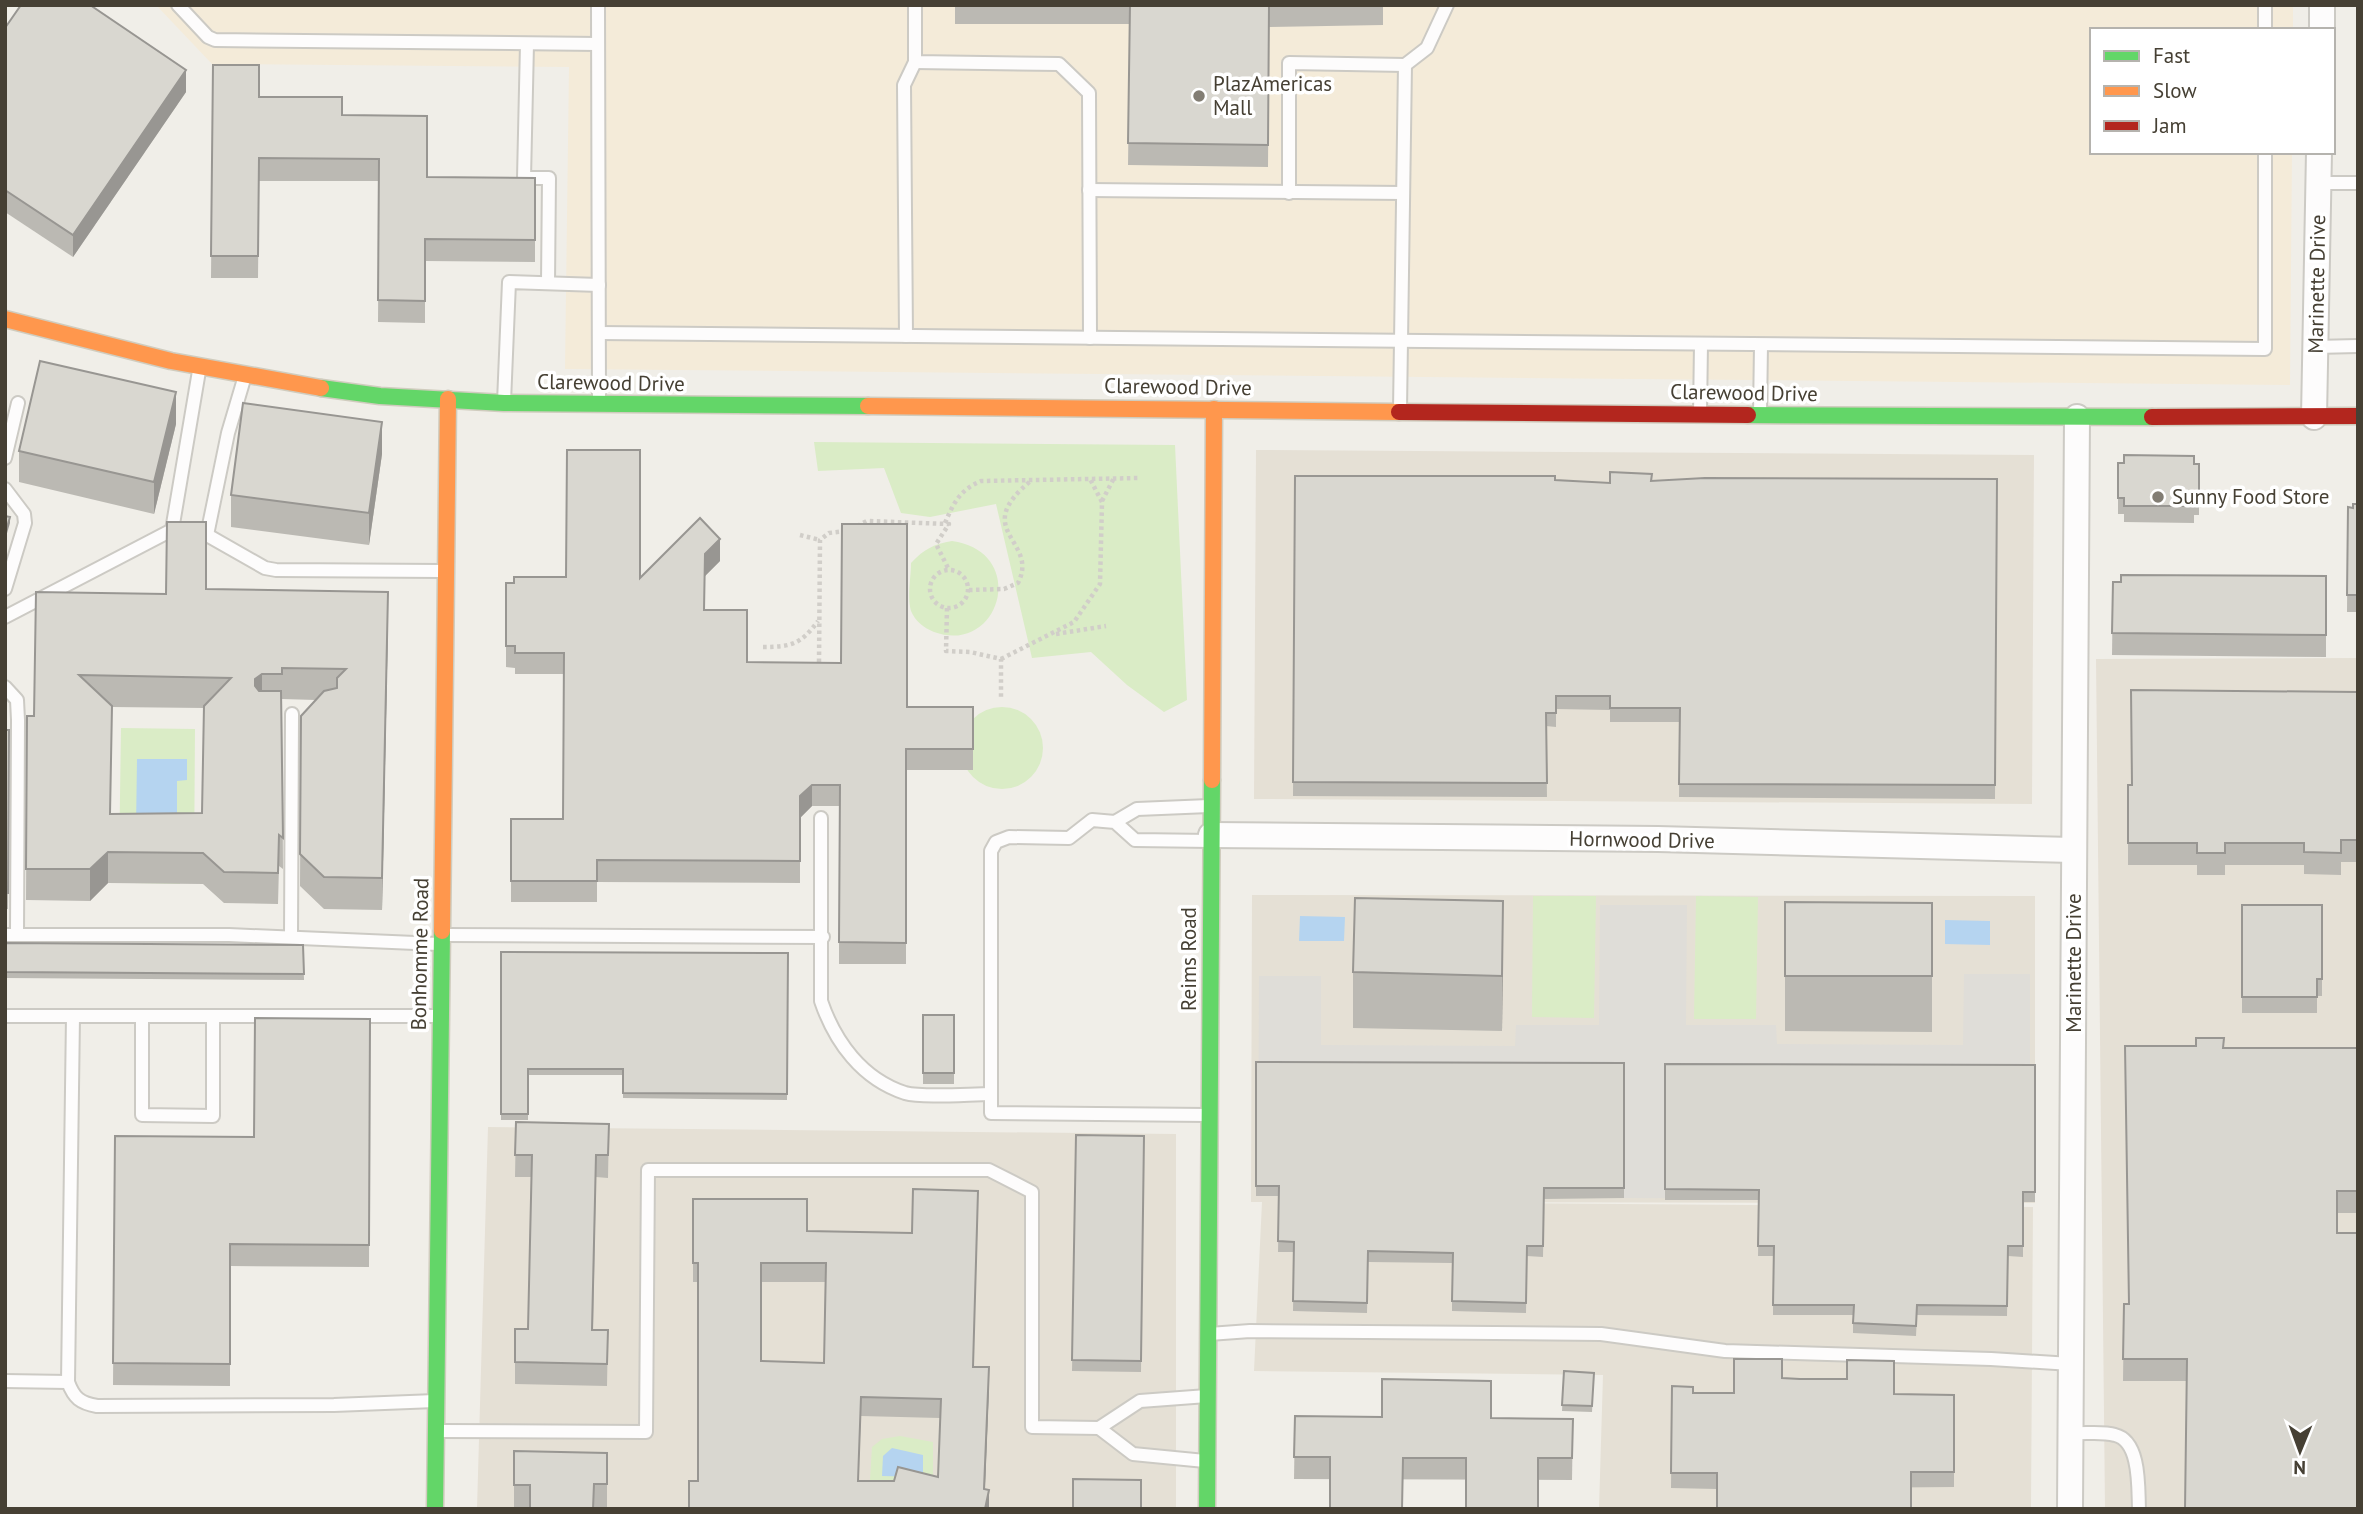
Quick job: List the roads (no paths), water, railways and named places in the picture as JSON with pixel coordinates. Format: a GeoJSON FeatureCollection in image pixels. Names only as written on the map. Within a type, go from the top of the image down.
{"type":"FeatureCollection","features":[{"type":"Feature","properties":{"kind":"street"},"geometry":{"type":"LineString","coordinates":[[2322,5],[2322,28]]}},
{"type":"Feature","properties":{"kind":"street","name":"Marinette Drive"},"geometry":{"type":"LineString","coordinates":[[2314,417],[2319,154]]}},
{"type":"Feature","properties":{"kind":"street","name":"Clarewood Drive"},"geometry":{"type":"LineString","coordinates":[[5,319],[131,353],[245,375],[341,391],[504,403],[2077,417],[2358,416]]}},
{"type":"Feature","properties":{"kind":"street","name":"Bonhomme Road"},"geometry":{"type":"LineString","coordinates":[[435,1509],[448,399]]}},
{"type":"Feature","properties":{"kind":"street","name":"Reims Road"},"geometry":{"type":"LineString","coordinates":[[1207,1509],[1214,409]]}},
{"type":"Feature","properties":{"kind":"street","name":"Marinette Drive"},"geometry":{"type":"LineString","coordinates":[[2070,1509],[2077,417]]}},
{"type":"Feature","properties":{"kind":"street","name":"Hornwood Drive"},"geometry":{"type":"LineString","coordinates":[[1211,838],[1658,839],[2073,850]]}},
{"type":"Feature","properties":{"kind":"lane"},"geometry":{"type":"LineString","coordinates":[[178,5],[208,37],[215,40],[598,44]]}},
{"type":"Feature","properties":{"kind":"lane"},"geometry":{"type":"LineString","coordinates":[[598,5],[599,405]]}},
{"type":"Feature","properties":{"kind":"lane"},"geometry":{"type":"LineString","coordinates":[[905,336],[904,85],[915,62],[915,5]]}},
{"type":"Feature","properties":{"kind":"lane"},"geometry":{"type":"LineString","coordinates":[[1289,193],[1289,63],[1405,65],[1427,48],[1447,5]]}},
{"type":"Feature","properties":{"kind":"lane"},"geometry":{"type":"LineString","coordinates":[[2265,5],[2265,28]]}},
{"type":"Feature","properties":{"kind":"lane"},"geometry":{"type":"LineString","coordinates":[[527,44],[524,178],[549,178],[548,283]]}},
{"type":"Feature","properties":{"kind":"lane"},"geometry":{"type":"LineString","coordinates":[[915,62],[1059,64],[1089,93],[1090,338]]}},
{"type":"Feature","properties":{"kind":"lane"},"geometry":{"type":"LineString","coordinates":[[1400,410],[1405,65]]}},
{"type":"Feature","properties":{"kind":"lane"},"geometry":{"type":"LineString","coordinates":[[598,332],[2265,349],[2265,154]]}},
{"type":"Feature","properties":{"kind":"lane"},"geometry":{"type":"LineString","coordinates":[[2319,183],[2358,183]]}},
{"type":"Feature","properties":{"kind":"lane"},"geometry":{"type":"LineString","coordinates":[[1089,190],[1403,193]]}},
{"type":"Feature","properties":{"kind":"lane"},"geometry":{"type":"LineString","coordinates":[[504,403],[509,282],[599,285]]}},
{"type":"Feature","properties":{"kind":"lane"},"geometry":{"type":"LineString","coordinates":[[1700,414],[1701,344]]}},
{"type":"Feature","properties":{"kind":"lane"},"geometry":{"type":"LineString","coordinates":[[1760,414],[1761,345]]}},
{"type":"Feature","properties":{"kind":"lane"},"geometry":{"type":"LineString","coordinates":[[2315,346],[2358,346]]}},
{"type":"Feature","properties":{"kind":"lane"},"geometry":{"type":"LineString","coordinates":[[172,530],[199,367]]}},
{"type":"Feature","properties":{"kind":"lane"},"geometry":{"type":"LineString","coordinates":[[207,535],[228,433],[245,375]]}},
{"type":"Feature","properties":{"kind":"lane"},"geometry":{"type":"LineString","coordinates":[[5,458],[19,403]]}},
{"type":"Feature","properties":{"kind":"lane"},"geometry":{"type":"LineString","coordinates":[[5,489],[24,514],[25,523],[5,589]]}},
{"type":"Feature","properties":{"kind":"lane"},"geometry":{"type":"LineString","coordinates":[[5,617],[172,530],[207,535],[265,568],[276,570],[446,571]]}},
{"type":"Feature","properties":{"kind":"lane"},"geometry":{"type":"LineString","coordinates":[[5,687],[17,700],[18,720],[11,935],[442,939],[822,937]]}},
{"type":"Feature","properties":{"kind":"lane"},"geometry":{"type":"LineString","coordinates":[[291,937],[293,714]]}},
{"type":"Feature","properties":{"kind":"lane"},"geometry":{"type":"LineString","coordinates":[[1210,1115],[991,1113],[991,851],[996,842],[1009,837],[1069,838],[1092,820],[1115,822],[1136,809],[1211,806]]}},
{"type":"Feature","properties":{"kind":"lane"},"geometry":{"type":"LineString","coordinates":[[821,818],[821,1001],[828,1023],[862,1070],[906,1093],[991,1094]]}},
{"type":"Feature","properties":{"kind":"lane"},"geometry":{"type":"LineString","coordinates":[[1115,822],[1135,840],[1211,838]]}},
{"type":"Feature","properties":{"kind":"lane"},"geometry":{"type":"LineString","coordinates":[[5,1016],[440,1016]]}},
{"type":"Feature","properties":{"kind":"lane"},"geometry":{"type":"LineString","coordinates":[[73,1016],[68,1382],[73,1395],[82,1403],[97,1406],[334,1405],[436,1401]]}},
{"type":"Feature","properties":{"kind":"lane"},"geometry":{"type":"LineString","coordinates":[[142,1016],[142,1115],[213,1116],[213,1016]]}},
{"type":"Feature","properties":{"kind":"lane"},"geometry":{"type":"LineString","coordinates":[[435,1431],[646,1433],[648,1170],[989,1170],[1032,1192],[1032,1427],[1099,1428],[1140,1401],[1208,1396]]}},
{"type":"Feature","properties":{"kind":"lane"},"geometry":{"type":"LineString","coordinates":[[1208,1334],[1250,1331],[1601,1334],[1725,1351],[2071,1364]]}},
{"type":"Feature","properties":{"kind":"lane"},"geometry":{"type":"LineString","coordinates":[[5,1381],[68,1382]]}},
{"type":"Feature","properties":{"kind":"lane"},"geometry":{"type":"LineString","coordinates":[[1099,1428],[1133,1454],[1208,1461]]}},
{"type":"Feature","properties":{"kind":"lane"},"geometry":{"type":"LineString","coordinates":[[2071,1433],[2117,1435],[2126,1441],[2137,1466],[2139,1509]]}},
{"type":"Feature","properties":{"kind":"water"},"geometry":{"type":"Polygon","coordinates":[[[137,759],[187,759],[187,780],[177,781],[177,828],[136,828],[137,759]]]}},
{"type":"Feature","properties":{"kind":"water"},"geometry":{"type":"Polygon","coordinates":[[[1300,916],[1345,917],[1344,941],[1299,941],[1300,916]]]}},
{"type":"Feature","properties":{"kind":"water"},"geometry":{"type":"Polygon","coordinates":[[[1945,920],[1990,921],[1990,945],[1945,944],[1945,920]]]}},
{"type":"Feature","properties":{"kind":"water"},"geometry":{"type":"Polygon","coordinates":[[[892,1448],[923,1455],[923,1477],[882,1476],[883,1456],[892,1448]]]}},
{"type":"Feature","properties":{"kind":"place","name":"PlazAmericas Mall"},"geometry":{"type":"Point","coordinates":[1199,96]}},
{"type":"Feature","properties":{"kind":"place","name":"Sunny Food Store"},"geometry":{"type":"Point","coordinates":[2158,497]}}]}
